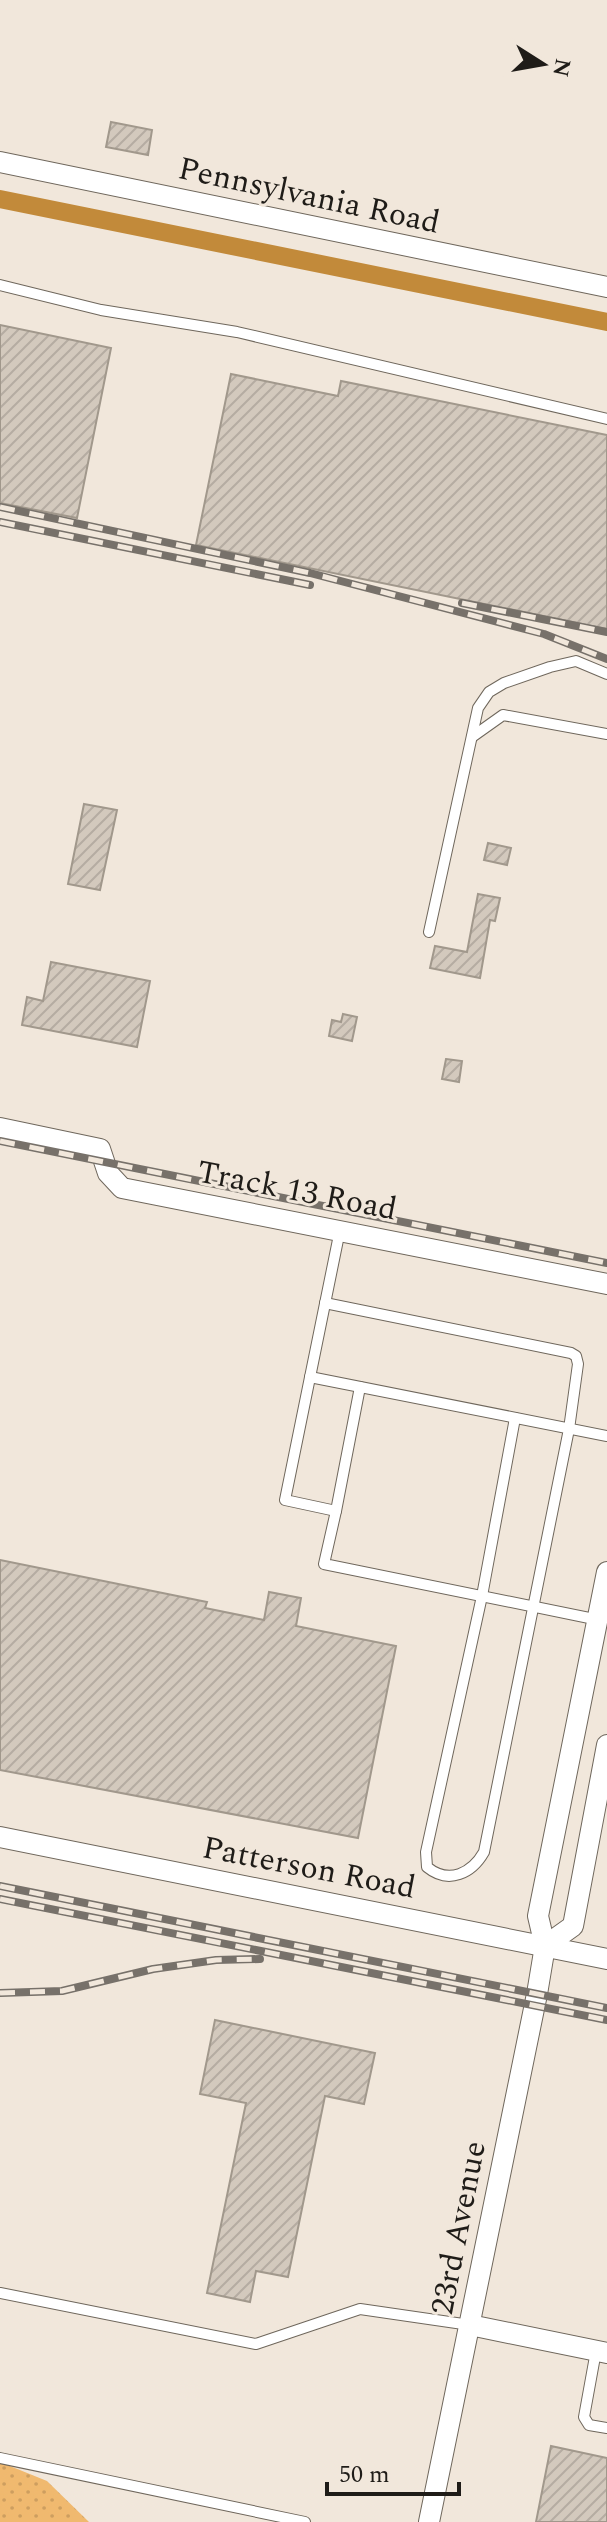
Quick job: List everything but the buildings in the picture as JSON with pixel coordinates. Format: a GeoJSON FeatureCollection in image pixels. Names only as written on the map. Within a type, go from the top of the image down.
{"type":"FeatureCollection","features":[{"type":"Feature","properties":{"kind":"street","name":"Pennsylvania Road"},"geometry":{"type":"LineString","coordinates":[[0,162],[607,287]]}},
{"type":"Feature","properties":{"kind":"street","name":"Track 13 Road"},"geometry":{"type":"LineString","coordinates":[[0,1128],[100,1149],[106,1156],[108,1173],[122,1188],[607,1284]]}},
{"type":"Feature","properties":{"kind":"street","name":"23rd Avenue"},"geometry":{"type":"LineString","coordinates":[[429,2522],[545,1946],[538,1916],[603,1621],[607,1572]]}},
{"type":"Feature","properties":{"kind":"street"},"geometry":{"type":"LineString","coordinates":[[545,1946],[573,1926],[607,1745]]}},
{"type":"Feature","properties":{"kind":"street","name":"Patterson Road"},"geometry":{"type":"LineString","coordinates":[[0,1837],[607,1959]]}},
{"type":"Feature","properties":{"kind":"street"},"geometry":{"type":"LineString","coordinates":[[470,2325],[602,2352]]}},
{"type":"Feature","properties":{"kind":"lane"},"geometry":{"type":"LineString","coordinates":[[0,285],[101,310],[237,332],[607,419]]}},
{"type":"Feature","properties":{"kind":"lane"},"geometry":{"type":"LineString","coordinates":[[429,932],[478,708],[489,692],[504,683],[576,661],[607,674]]}},
{"type":"Feature","properties":{"kind":"lane"},"geometry":{"type":"LineString","coordinates":[[472,737],[503,715],[607,734]]}},
{"type":"Feature","properties":{"kind":"lane"},"geometry":{"type":"LineString","coordinates":[[336,1511],[285,1500],[340,1230]]}},
{"type":"Feature","properties":{"kind":"lane"},"geometry":{"type":"LineString","coordinates":[[325,1303],[576,1356],[578,1374],[569,1429],[484,1852],[476,1865],[464,1874],[435,1873],[427,1867],[426,1852],[482,1596],[515,1418]]}},
{"type":"Feature","properties":{"kind":"lane"},"geometry":{"type":"LineString","coordinates":[[310,1377],[607,1436]]}},
{"type":"Feature","properties":{"kind":"lane"},"geometry":{"type":"LineString","coordinates":[[360,1387],[324,1564],[603,1621]]}},
{"type":"Feature","properties":{"kind":"lane"},"geometry":{"type":"LineString","coordinates":[[0,2293],[256,2344],[360,2309],[470,2325]]}},
{"type":"Feature","properties":{"kind":"lane"},"geometry":{"type":"LineString","coordinates":[[602,2352],[584,2417],[589,2425],[607,2428]]}},
{"type":"Feature","properties":{"kind":"lane"},"geometry":{"type":"LineString","coordinates":[[0,2458],[305,2522]]}},
{"type":"Feature","properties":{"kind":"shaded area"},"geometry":{"type":"Polygon","coordinates":[[[0,2462],[47,2481],[89,2522],[0,2522],[0,2462]]]}},
{"type":"Feature","properties":{"kind":"waterway"},"geometry":{"type":"LineString","coordinates":[[0,199],[607,322]]}},
{"type":"Feature","properties":{"kind":"railway"},"geometry":{"type":"LineString","coordinates":[[0,507],[310,573],[544,634],[607,659]]}},
{"type":"Feature","properties":{"kind":"railway"},"geometry":{"type":"LineString","coordinates":[[0,522],[310,585]]}},
{"type":"Feature","properties":{"kind":"railway"},"geometry":{"type":"LineString","coordinates":[[462,603],[607,632]]}},
{"type":"Feature","properties":{"kind":"railway"},"geometry":{"type":"LineString","coordinates":[[0,1141],[607,1263]]}},
{"type":"Feature","properties":{"kind":"railway"},"geometry":{"type":"LineString","coordinates":[[0,1886],[607,2008]]}},
{"type":"Feature","properties":{"kind":"railway"},"geometry":{"type":"LineString","coordinates":[[0,1899],[607,2020]]}},
{"type":"Feature","properties":{"kind":"railway"},"geometry":{"type":"LineString","coordinates":[[0,1993],[62,1991],[153,1969],[216,1960],[260,1959]]}}]}
